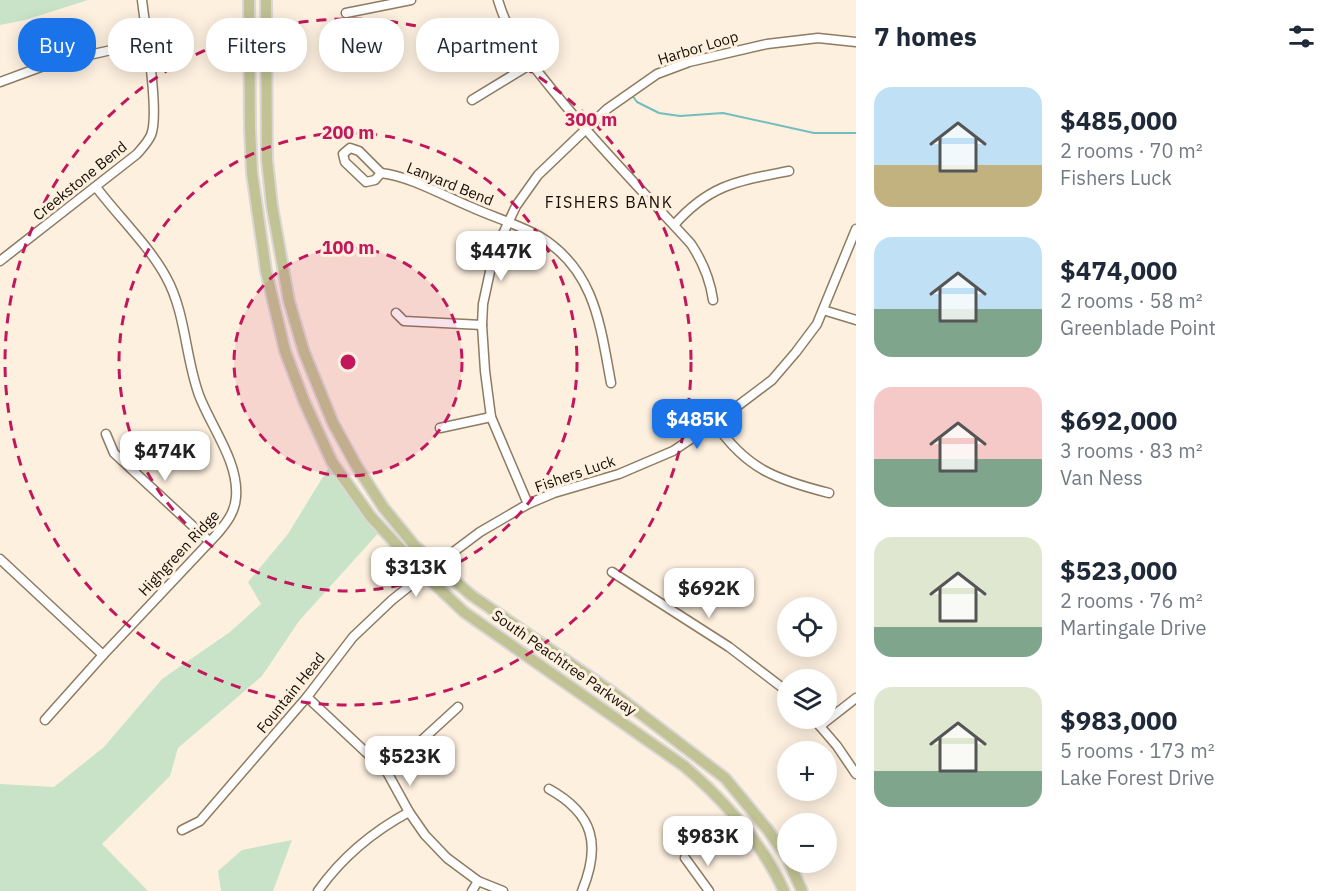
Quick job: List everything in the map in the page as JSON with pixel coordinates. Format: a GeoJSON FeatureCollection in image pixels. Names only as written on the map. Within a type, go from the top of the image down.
{"type":"FeatureCollection","features":[{"type":"Feature","properties":{"kind":"main road","name":"South Peachtree Parkway"},"geometry":{"type":"LineString","coordinates":[[249,0],[252,173],[266,271],[285,351],[304,402],[332,462],[371,517],[424,574],[464,612],[674,759],[710,788],[743,825],[773,868],[784,891]]}},
{"type":"Feature","properties":{"kind":"main road","name":"South Peachtree Parkway"},"geometry":{"type":"LineString","coordinates":[[266,0],[267,160],[272,206],[287,290],[301,342],[333,423],[356,465],[383,507],[414,546],[471,595],[612,692],[725,778],[777,844]]}},
{"type":"Feature","properties":{"kind":"main road","name":"South Peachtree Parkway"},"geometry":{"type":"LineString","coordinates":[[794,873],[802,891]]}},
{"type":"Feature","properties":{"kind":"street","name":"Creekstone Bend"},"geometry":{"type":"LineString","coordinates":[[142,0],[144,18]]}},
{"type":"Feature","properties":{"kind":"street"},"geometry":{"type":"LineString","coordinates":[[346,13],[411,0]]}},
{"type":"Feature","properties":{"kind":"street"},"geometry":{"type":"LineString","coordinates":[[498,0],[503,18]]}},
{"type":"Feature","properties":{"kind":"street","name":"Harbor Loop"},"geometry":{"type":"LineString","coordinates":[[528,504],[491,417],[482,325],[483,304],[494,253],[516,206],[538,175],[625,95],[657,74],[730,51],[797,39],[818,38],[856,42]]}},
{"type":"Feature","properties":{"kind":"street"},"geometry":{"type":"LineString","coordinates":[[0,82],[49,64],[108,51]]}},
{"type":"Feature","properties":{"kind":"street","name":"Creekstone Bend"},"geometry":{"type":"LineString","coordinates":[[0,261],[137,154],[151,135],[153,114],[150,72]]}},
{"type":"Feature","properties":{"kind":"street"},"geometry":{"type":"LineString","coordinates":[[472,100],[518,72]]}},
{"type":"Feature","properties":{"kind":"street"},"geometry":{"type":"LineString","coordinates":[[538,72],[586,130],[691,244],[702,260],[710,282],[713,300]]}},
{"type":"Feature","properties":{"kind":"street","name":"Lanyard Bend"},"geometry":{"type":"LineString","coordinates":[[381,173],[375,180],[366,182],[345,162],[343,154],[350,148],[354,148],[381,173],[406,180],[508,222],[538,236],[559,250],[585,282],[597,311],[611,382]]}},
{"type":"Feature","properties":{"kind":"street"},"geometry":{"type":"LineString","coordinates":[[674,225],[699,201],[730,183],[789,171]]}},
{"type":"Feature","properties":{"kind":"street","name":"Highgreen Ridge"},"geometry":{"type":"LineString","coordinates":[[45,720],[231,518],[236,497],[235,478],[229,460],[198,393],[175,296],[166,276],[96,187]]}},
{"type":"Feature","properties":{"kind":"street","name":"Fishers Luck"},"geometry":{"type":"LineString","coordinates":[[424,574],[480,532],[528,504],[643,465],[673,451],[772,380],[818,324],[856,229]]}},
{"type":"Feature","properties":{"kind":"street"},"geometry":{"type":"LineString","coordinates":[[823,310],[856,320]]}},
{"type":"Feature","properties":{"kind":"street"},"geometry":{"type":"LineString","coordinates":[[396,313],[404,321],[482,325]]}},
{"type":"Feature","properties":{"kind":"street"},"geometry":{"type":"LineString","coordinates":[[440,429],[491,417]]}},
{"type":"Feature","properties":{"kind":"street"},"geometry":{"type":"LineString","coordinates":[[715,423],[728,443],[757,468],[788,481],[829,493]]}},
{"type":"Feature","properties":{"kind":"street"},"geometry":{"type":"LineString","coordinates":[[106,434],[114,453],[209,541]]}},
{"type":"Feature","properties":{"kind":"street"},"geometry":{"type":"LineString","coordinates":[[0,559],[103,655]]}},
{"type":"Feature","properties":{"kind":"street"},"geometry":{"type":"LineString","coordinates":[[612,572],[729,647],[777,684]]}},
{"type":"Feature","properties":{"kind":"street","name":"Fountain Head"},"geometry":{"type":"LineString","coordinates":[[182,830],[200,821],[307,697],[353,637],[424,574]]}},
{"type":"Feature","properties":{"kind":"street"},"geometry":{"type":"LineString","coordinates":[[307,697],[387,772],[409,812],[425,835],[447,858],[478,881],[503,891]]}},
{"type":"Feature","properties":{"kind":"street"},"geometry":{"type":"LineString","coordinates":[[837,713],[856,698]]}},
{"type":"Feature","properties":{"kind":"street"},"geometry":{"type":"LineString","coordinates":[[387,772],[458,707]]}},
{"type":"Feature","properties":{"kind":"street"},"geometry":{"type":"LineString","coordinates":[[822,729],[856,774]]}},
{"type":"Feature","properties":{"kind":"street"},"geometry":{"type":"LineString","coordinates":[[549,789],[582,815],[588,830],[593,854],[589,874],[582,891]]}},
{"type":"Feature","properties":{"kind":"street"},"geometry":{"type":"LineString","coordinates":[[318,891],[345,859],[370,835],[409,812]]}},
{"type":"Feature","properties":{"kind":"street"},"geometry":{"type":"LineString","coordinates":[[685,858],[708,891]]}},
{"type":"Feature","properties":{"kind":"street"},"geometry":{"type":"LineString","coordinates":[[472,891],[478,881]]}},
{"type":"Feature","properties":{"kind":"green space"},"geometry":{"type":"Polygon","coordinates":[[[0,0],[88,0],[31,18],[18,18],[18,21],[0,25],[0,0]]]}},
{"type":"Feature","properties":{"kind":"green space"},"geometry":{"type":"Polygon","coordinates":[[[332,462],[382,529],[299,621],[262,676],[178,748],[170,776],[102,844],[148,891],[0,891],[0,784],[54,787],[104,747],[162,679],[230,632],[261,604],[248,582],[288,534],[332,462]]]}},
{"type":"Feature","properties":{"kind":"green space"},"geometry":{"type":"Polygon","coordinates":[[[292,840],[273,891],[221,891],[218,871],[242,850],[292,840]]]}},
{"type":"Feature","properties":{"kind":"waterway"},"geometry":{"type":"LineString","coordinates":[[631,94],[637,102],[659,113],[680,116],[723,113],[814,133],[856,133]]}},
{"type":"Feature","properties":{"kind":"district","name":"FISHERS BANK"},"geometry":{"type":"Point","coordinates":[609,202]}}]}
